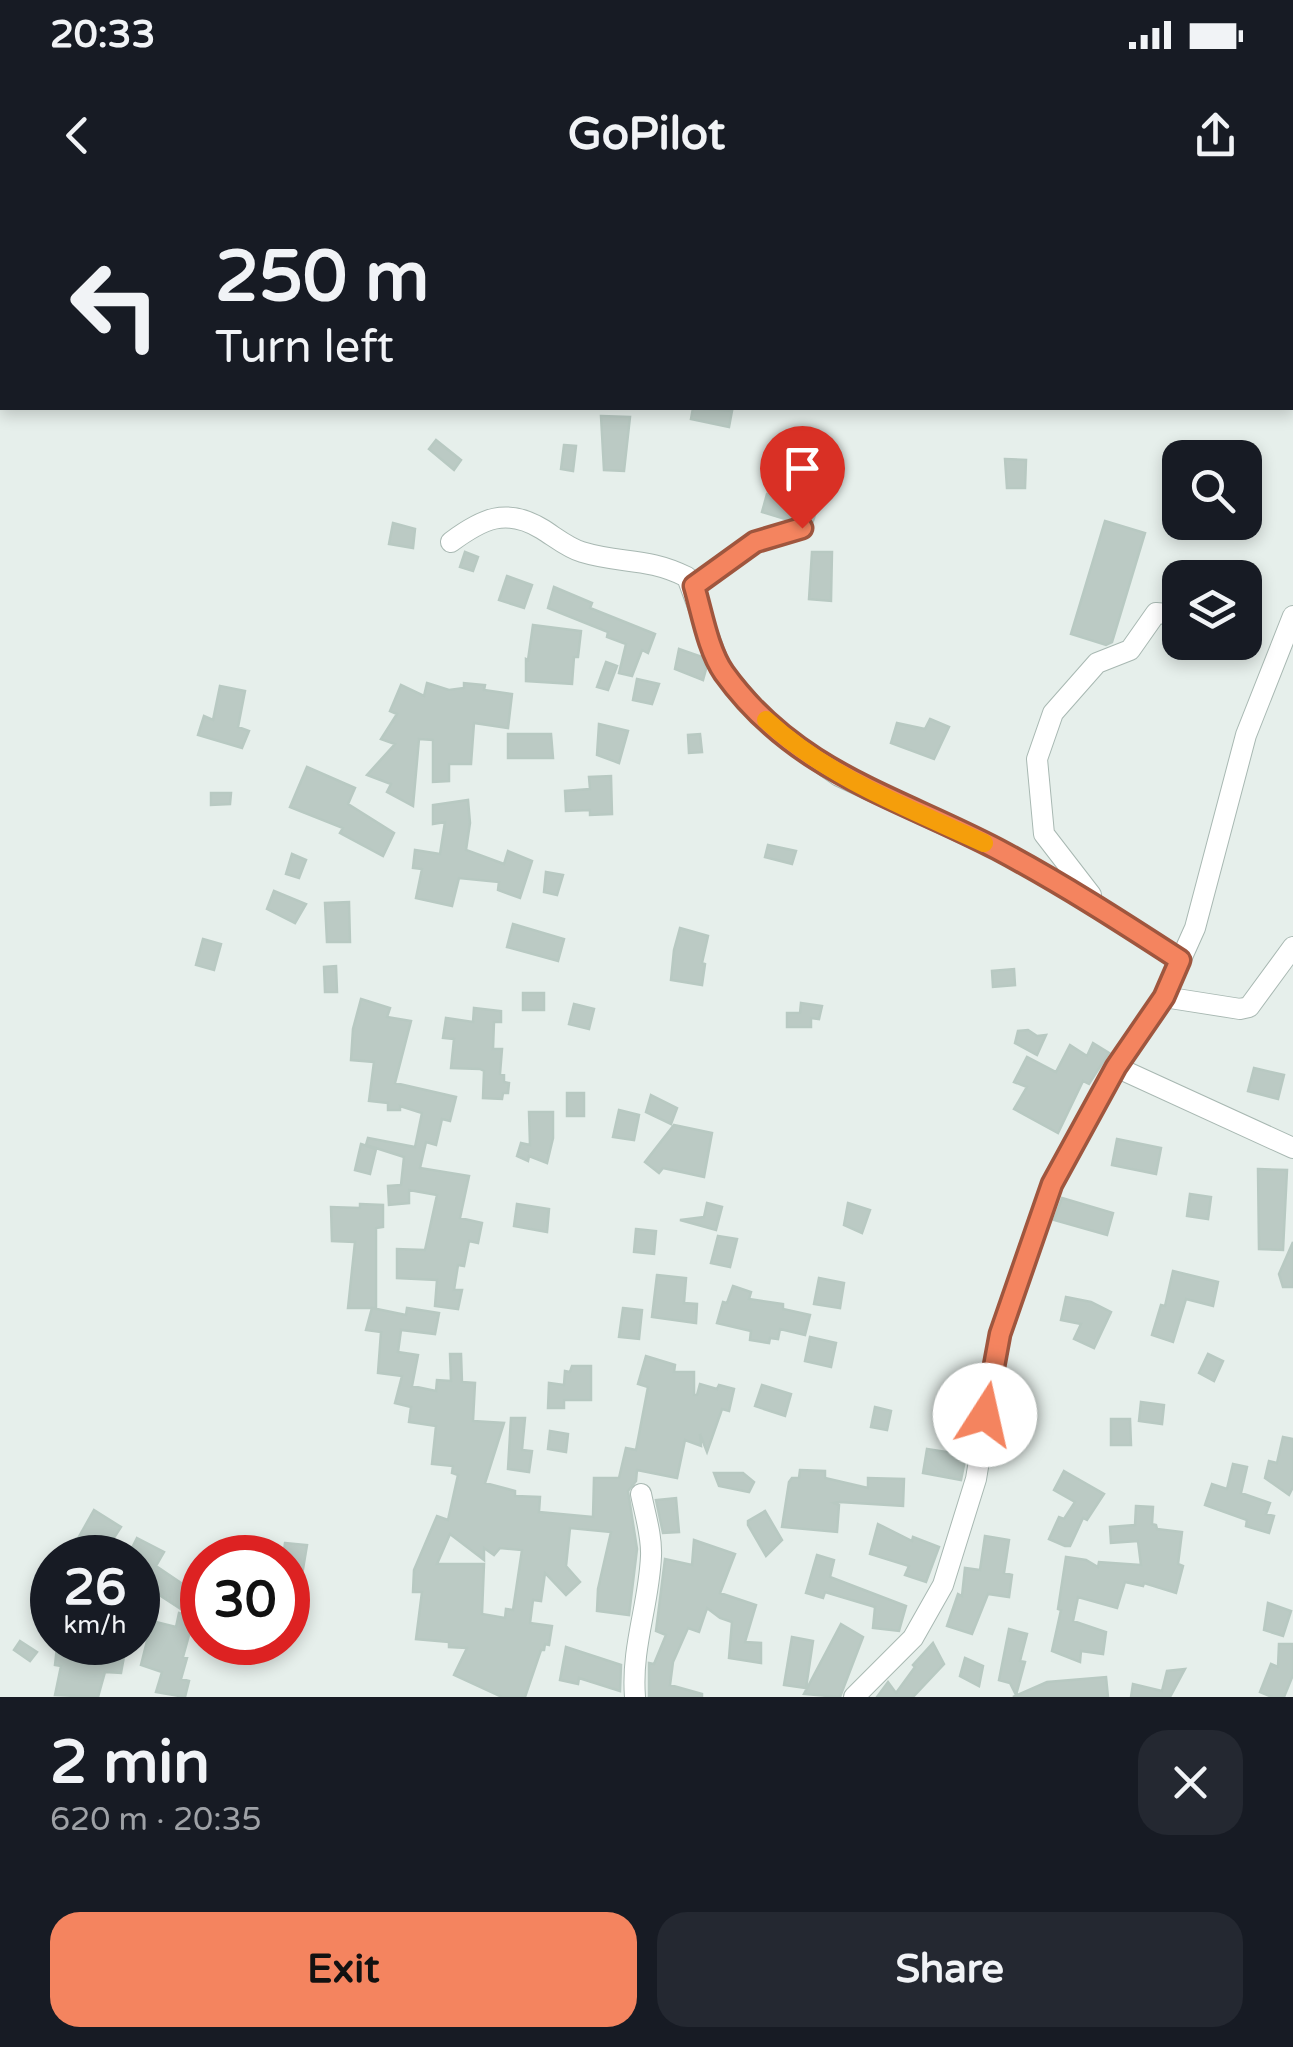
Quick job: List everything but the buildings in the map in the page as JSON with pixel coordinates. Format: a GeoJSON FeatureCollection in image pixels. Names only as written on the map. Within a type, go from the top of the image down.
{"type":"FeatureCollection","features":[{"type":"Feature","properties":{"kind":"street"},"geometry":{"type":"LineString","coordinates":[[451,542],[475,524],[494,517],[517,519],[538,526],[582,552],[662,564],[687,577],[694,586],[722,670],[789,741],[839,776],[992,847],[1101,909],[1180,960]]}},
{"type":"Feature","properties":{"kind":"street"},"geometry":{"type":"LineString","coordinates":[[694,586],[755,542],[802,528]]}},
{"type":"Feature","properties":{"kind":"street"},"geometry":{"type":"LineString","coordinates":[[1101,909],[1044,834],[1037,759],[1053,712],[1096,662],[1130,650],[1156,613],[1162,614]]}},
{"type":"Feature","properties":{"kind":"street"},"geometry":{"type":"LineString","coordinates":[[854,1697],[913,1638],[943,1585],[976,1479],[1000,1334],[1052,1184],[1116,1067],[1164,997],[1195,928],[1246,734],[1293,616]]}},
{"type":"Feature","properties":{"kind":"street"},"geometry":{"type":"LineString","coordinates":[[1164,997],[1240,1009],[1249,1006],[1293,947]]}},
{"type":"Feature","properties":{"kind":"street"},"geometry":{"type":"LineString","coordinates":[[1116,1067],[1293,1148]]}},
{"type":"Feature","properties":{"kind":"street"},"geometry":{"type":"LineString","coordinates":[[635,1697],[634,1648],[647,1595],[651,1551],[641,1494]]}},
{"type":"Feature","properties":{"kind":"slow traffic"},"geometry":{"type":"LineString","coordinates":[[766,720],[839,776],[984,843]]}},
{"type":"Feature","properties":{"kind":"route"},"geometry":{"type":"LineString","coordinates":[[802,528],[755,542],[694,586],[722,670],[758,712],[789,741],[839,776],[992,847],[1072,890],[1180,960],[1164,997],[1116,1067],[1052,1184],[1000,1334],[985,1415]]}}]}
